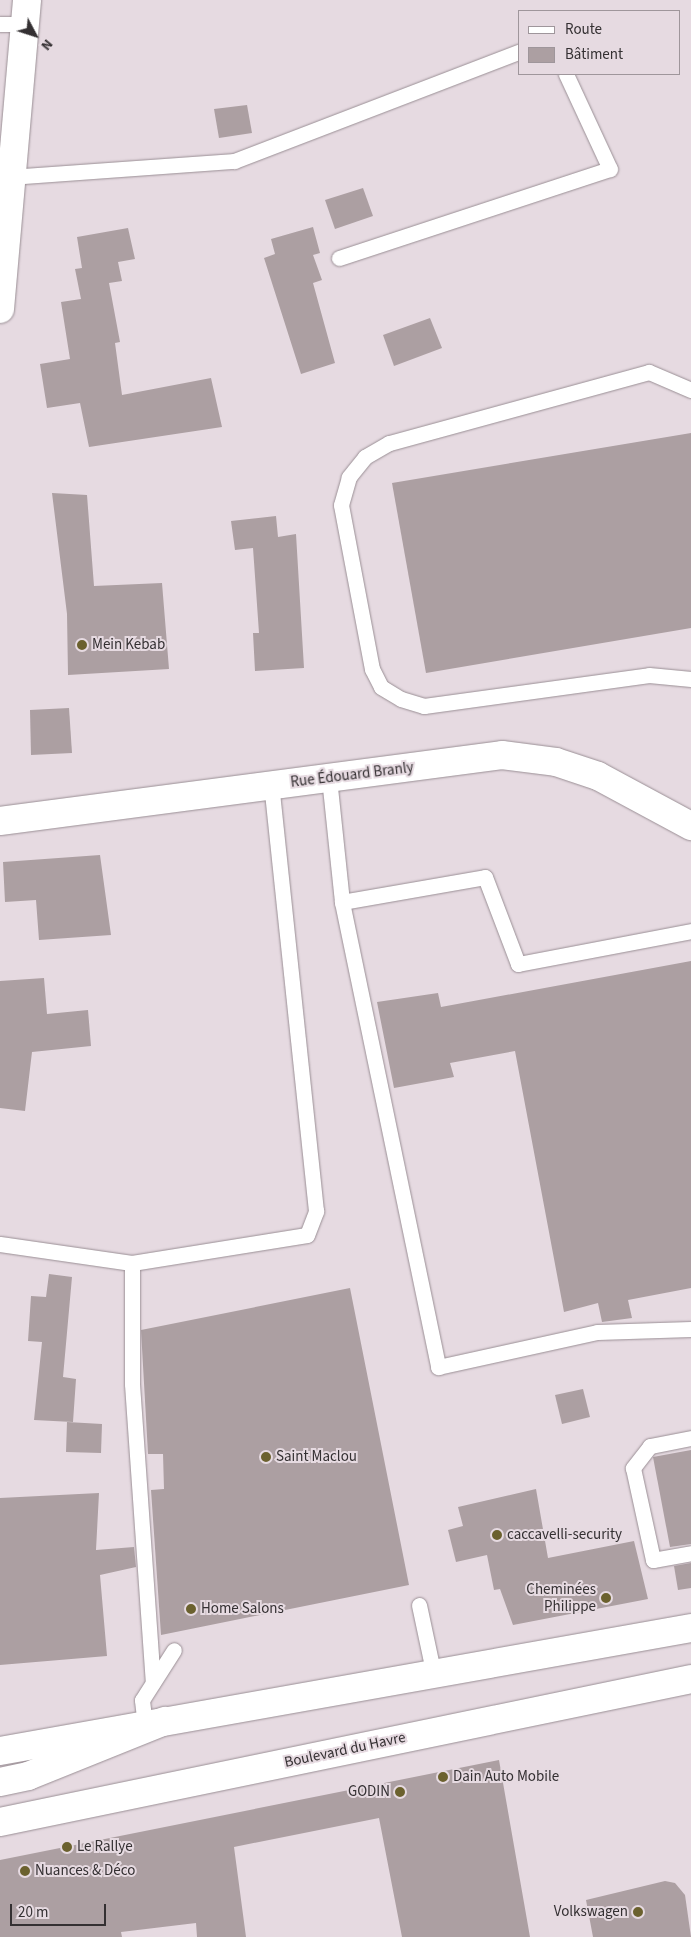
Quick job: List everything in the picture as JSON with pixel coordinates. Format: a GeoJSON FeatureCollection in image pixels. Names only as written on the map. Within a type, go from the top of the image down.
{"type":"FeatureCollection","features":[{"type":"Feature","properties":{"kind":"main road"},"geometry":{"type":"LineString","coordinates":[[0,308],[17,16]]}},
{"type":"Feature","properties":{"kind":"main road","name":"Rue Édouard Branly"},"geometry":{"type":"LineString","coordinates":[[0,820],[502,756],[556,762],[598,776],[691,826]]}},
{"type":"Feature","properties":{"kind":"main road"},"geometry":{"type":"LineString","coordinates":[[0,1751],[433,1671],[691,1628]]}},
{"type":"Feature","properties":{"kind":"main road","name":"Boulevard du Havre"},"geometry":{"type":"LineString","coordinates":[[0,1822],[691,1679]]}},
{"type":"Feature","properties":{"kind":"main road"},"geometry":{"type":"LineString","coordinates":[[0,1782],[28,1776],[155,1723]]}},
{"type":"Feature","properties":{"kind":"lane"},"geometry":{"type":"LineString","coordinates":[[7,165],[234,161],[518,52]]}},
{"type":"Feature","properties":{"kind":"lane"},"geometry":{"type":"LineString","coordinates":[[339,258],[610,169],[566,75]]}},
{"type":"Feature","properties":{"kind":"lane"},"geometry":{"type":"LineString","coordinates":[[691,390],[650,372],[388,443],[365,457],[349,477],[341,505],[372,669],[381,688],[401,699],[424,706],[649,675],[691,679]]}},
{"type":"Feature","properties":{"kind":"lane"},"geometry":{"type":"LineString","coordinates":[[329,778],[342,902],[438,1367],[597,1332],[691,1329]]}},
{"type":"Feature","properties":{"kind":"lane"},"geometry":{"type":"LineString","coordinates":[[0,1244],[132,1263],[307,1235],[316,1211],[271,786]]}},
{"type":"Feature","properties":{"kind":"lane"},"geometry":{"type":"LineString","coordinates":[[342,902],[485,877],[518,964],[691,932]]}},
{"type":"Feature","properties":{"kind":"lane"},"geometry":{"type":"LineString","coordinates":[[132,1263],[132,1384],[153,1682]]}},
{"type":"Feature","properties":{"kind":"lane"},"geometry":{"type":"LineString","coordinates":[[691,1438],[650,1446],[633,1468],[653,1560],[691,1553]]}},
{"type":"Feature","properties":{"kind":"lane"},"geometry":{"type":"LineString","coordinates":[[419,1605],[433,1671]]}},
{"type":"Feature","properties":{"kind":"lane"},"geometry":{"type":"LineString","coordinates":[[155,1723],[142,1700],[174,1650]]}},
{"type":"Feature","properties":{"kind":"building"},"geometry":{"type":"Polygon","coordinates":[[[247,105],[252,133],[219,138],[214,109],[247,105]]]}},
{"type":"Feature","properties":{"kind":"building"},"geometry":{"type":"Polygon","coordinates":[[[363,188],[373,216],[335,229],[325,200],[363,188]]]}},
{"type":"Feature","properties":{"kind":"building"},"geometry":{"type":"Polygon","coordinates":[[[313,227],[320,253],[313,255],[322,280],[313,283],[335,363],[301,374],[264,258],[275,254],[271,239],[313,227]]]}},
{"type":"Feature","properties":{"kind":"building"},"geometry":{"type":"Polygon","coordinates":[[[128,228],[135,259],[118,262],[122,281],[109,283],[120,342],[115,343],[122,395],[211,378],[222,427],[89,447],[80,403],[47,408],[40,364],[70,359],[61,302],[81,299],[75,269],[82,268],[77,237],[128,228]]]}},
{"type":"Feature","properties":{"kind":"building"},"geometry":{"type":"Polygon","coordinates":[[[430,318],[442,348],[394,366],[383,335],[430,318]]]}},
{"type":"Feature","properties":{"kind":"building"},"geometry":{"type":"Polygon","coordinates":[[[691,433],[691,628],[426,673],[392,483],[691,433]]]}},
{"type":"Feature","properties":{"kind":"building"},"geometry":{"type":"Polygon","coordinates":[[[52,493],[87,495],[94,586],[162,583],[169,669],[68,675],[67,614],[52,493]]]}},
{"type":"Feature","properties":{"kind":"building"},"geometry":{"type":"Polygon","coordinates":[[[276,516],[278,537],[296,534],[304,668],[255,671],[253,633],[259,633],[253,548],[235,550],[231,521],[276,516]]]}},
{"type":"Feature","properties":{"kind":"building"},"geometry":{"type":"Polygon","coordinates":[[[69,708],[72,753],[31,755],[30,710],[69,708]]]}},
{"type":"Feature","properties":{"kind":"building"},"geometry":{"type":"Polygon","coordinates":[[[100,855],[111,935],[39,940],[36,900],[5,902],[3,862],[100,855]]]}},
{"type":"Feature","properties":{"kind":"building"},"geometry":{"type":"Polygon","coordinates":[[[691,961],[691,1288],[628,1300],[632,1318],[602,1322],[598,1303],[564,1312],[515,1051],[450,1063],[454,1077],[394,1088],[377,1002],[438,993],[441,1007],[691,961]]]}},
{"type":"Feature","properties":{"kind":"building"},"geometry":{"type":"Polygon","coordinates":[[[44,978],[47,1014],[88,1010],[91,1046],[32,1052],[25,1111],[0,1108],[0,981],[44,978]]]}},
{"type":"Feature","properties":{"kind":"building"},"geometry":{"type":"Polygon","coordinates":[[[49,1274],[72,1277],[63,1377],[76,1379],[73,1422],[34,1420],[42,1342],[28,1341],[31,1296],[46,1297],[49,1274]]]}},
{"type":"Feature","properties":{"kind":"building","name":"Saint Maclou"},"geometry":{"type":"Polygon","coordinates":[[[350,1288],[409,1585],[161,1635],[151,1490],[164,1489],[163,1454],[148,1454],[141,1330],[350,1288]]]}},
{"type":"Feature","properties":{"kind":"building"},"geometry":{"type":"Polygon","coordinates":[[[583,1389],[590,1417],[562,1424],[555,1395],[583,1389]]]}},
{"type":"Feature","properties":{"kind":"building"},"geometry":{"type":"Polygon","coordinates":[[[67,1422],[102,1424],[101,1453],[66,1452],[67,1422]]]}},
{"type":"Feature","properties":{"kind":"building"},"geometry":{"type":"Polygon","coordinates":[[[691,1450],[691,1544],[670,1547],[653,1457],[691,1450]]]}},
{"type":"Feature","properties":{"kind":"building"},"geometry":{"type":"Polygon","coordinates":[[[536,1489],[548,1558],[634,1541],[648,1599],[513,1625],[500,1589],[494,1590],[487,1555],[456,1562],[448,1530],[463,1526],[458,1507],[536,1489]]]}},
{"type":"Feature","properties":{"kind":"building"},"geometry":{"type":"Polygon","coordinates":[[[99,1493],[96,1550],[134,1547],[136,1567],[100,1575],[107,1656],[0,1665],[0,1498],[99,1493]]]}},
{"type":"Feature","properties":{"kind":"building"},"geometry":{"type":"Polygon","coordinates":[[[691,1563],[691,1588],[678,1590],[674,1566],[691,1563]]]}},
{"type":"Feature","properties":{"kind":"building"},"geometry":{"type":"Polygon","coordinates":[[[499,1760],[530,1937],[402,1937],[379,1818],[234,1847],[246,1937],[197,1937],[196,1923],[121,1932],[122,1937],[0,1937],[0,1860],[499,1760]]]}},
{"type":"Feature","properties":{"kind":"building","name":"Volkswagen"},"geometry":{"type":"Polygon","coordinates":[[[665,1881],[675,1883],[685,1895],[691,1937],[593,1937],[586,1900],[665,1881]]]}},
{"type":"Feature","properties":{"kind":"place","name":"Mein Kebab"},"geometry":{"type":"Point","coordinates":[82,645]}},
{"type":"Feature","properties":{"kind":"place","name":"Saint Maclou"},"geometry":{"type":"Point","coordinates":[266,1457]}},
{"type":"Feature","properties":{"kind":"place","name":"caccavelli-security"},"geometry":{"type":"Point","coordinates":[497,1535]}},
{"type":"Feature","properties":{"kind":"place","name":"Cheminées Philippe"},"geometry":{"type":"Point","coordinates":[606,1598]}},
{"type":"Feature","properties":{"kind":"place","name":"Home Salons"},"geometry":{"type":"Point","coordinates":[191,1609]}},
{"type":"Feature","properties":{"kind":"place","name":"Dain Auto Mobile"},"geometry":{"type":"Point","coordinates":[443,1777]}},
{"type":"Feature","properties":{"kind":"place","name":"GODIN"},"geometry":{"type":"Point","coordinates":[400,1792]}},
{"type":"Feature","properties":{"kind":"place","name":"Le Rallye"},"geometry":{"type":"Point","coordinates":[67,1847]}},
{"type":"Feature","properties":{"kind":"place","name":"Nuances & Déco"},"geometry":{"type":"Point","coordinates":[25,1871]}},
{"type":"Feature","properties":{"kind":"place","name":"Volkswagen"},"geometry":{"type":"Point","coordinates":[638,1912]}}]}
